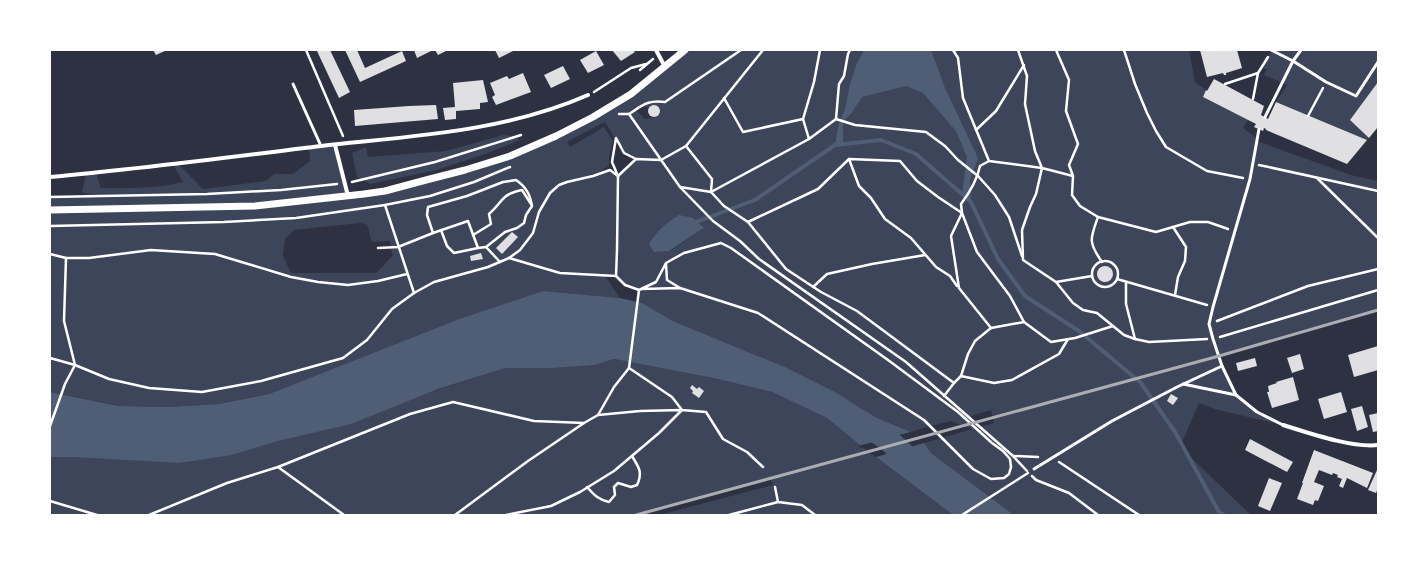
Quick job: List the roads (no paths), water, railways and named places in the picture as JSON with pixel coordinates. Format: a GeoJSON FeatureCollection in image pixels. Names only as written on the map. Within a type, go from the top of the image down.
{"type":"FeatureCollection","features":[{"type":"Feature","properties":{"kind":"street"},"geometry":{"type":"LineString","coordinates":[[50,210],[255,206],[384,191],[465,170],[510,156],[556,136],[593,117],[630,94],[685,50]]}},
{"type":"Feature","properties":{"kind":"street"},"geometry":{"type":"LineString","coordinates":[[657,52],[665,67]]}},
{"type":"Feature","properties":{"kind":"street"},"geometry":{"type":"LineString","coordinates":[[50,177],[102,173],[321,146],[431,135],[496,124],[566,104],[588,95]]}},
{"type":"Feature","properties":{"kind":"street"},"geometry":{"type":"LineString","coordinates":[[335,145],[348,196]]}},
{"type":"Feature","properties":{"kind":"street"},"geometry":{"type":"LineString","coordinates":[[1283,425],[1315,435],[1367,446],[1378,445]]}},
{"type":"Feature","properties":{"kind":"lane"},"geometry":{"type":"LineString","coordinates":[[1271,50],[1293,61],[1326,82],[1356,96],[1378,62]]}},
{"type":"Feature","properties":{"kind":"lane"},"geometry":{"type":"LineString","coordinates":[[1265,117],[1293,61],[1301,50]]}},
{"type":"Feature","properties":{"kind":"lane"},"geometry":{"type":"LineString","coordinates":[[293,84],[321,146]]}},
{"type":"Feature","properties":{"kind":"lane"},"geometry":{"type":"LineString","coordinates":[[1259,129],[1250,179],[1234,231],[1209,324],[1222,366],[1236,395],[1257,412],[1283,425]]}},
{"type":"Feature","properties":{"kind":"lane"},"geometry":{"type":"LineString","coordinates":[[1034,469],[1112,421],[1183,384],[1222,366]]}},
{"type":"Feature","properties":{"kind":"lane"},"geometry":{"type":"LineString","coordinates":[[1183,384],[1236,395]]}},
{"type":"Feature","properties":{"kind":"waterway"},"geometry":{"type":"LineString","coordinates":[[696,222],[755,200],[835,145],[881,140],[916,154],[971,202],[998,259],[1025,296],[1079,331],[1141,383],[1175,432],[1219,512],[1224,515]]}},
{"type":"Feature","properties":{"kind":"waterway"},"geometry":{"type":"LineString","coordinates":[[860,421],[886,438],[923,471]]}},
{"type":"Feature","properties":{"kind":"railway"},"geometry":{"type":"LineString","coordinates":[[636,515],[1219,356],[1378,310]]}}]}
